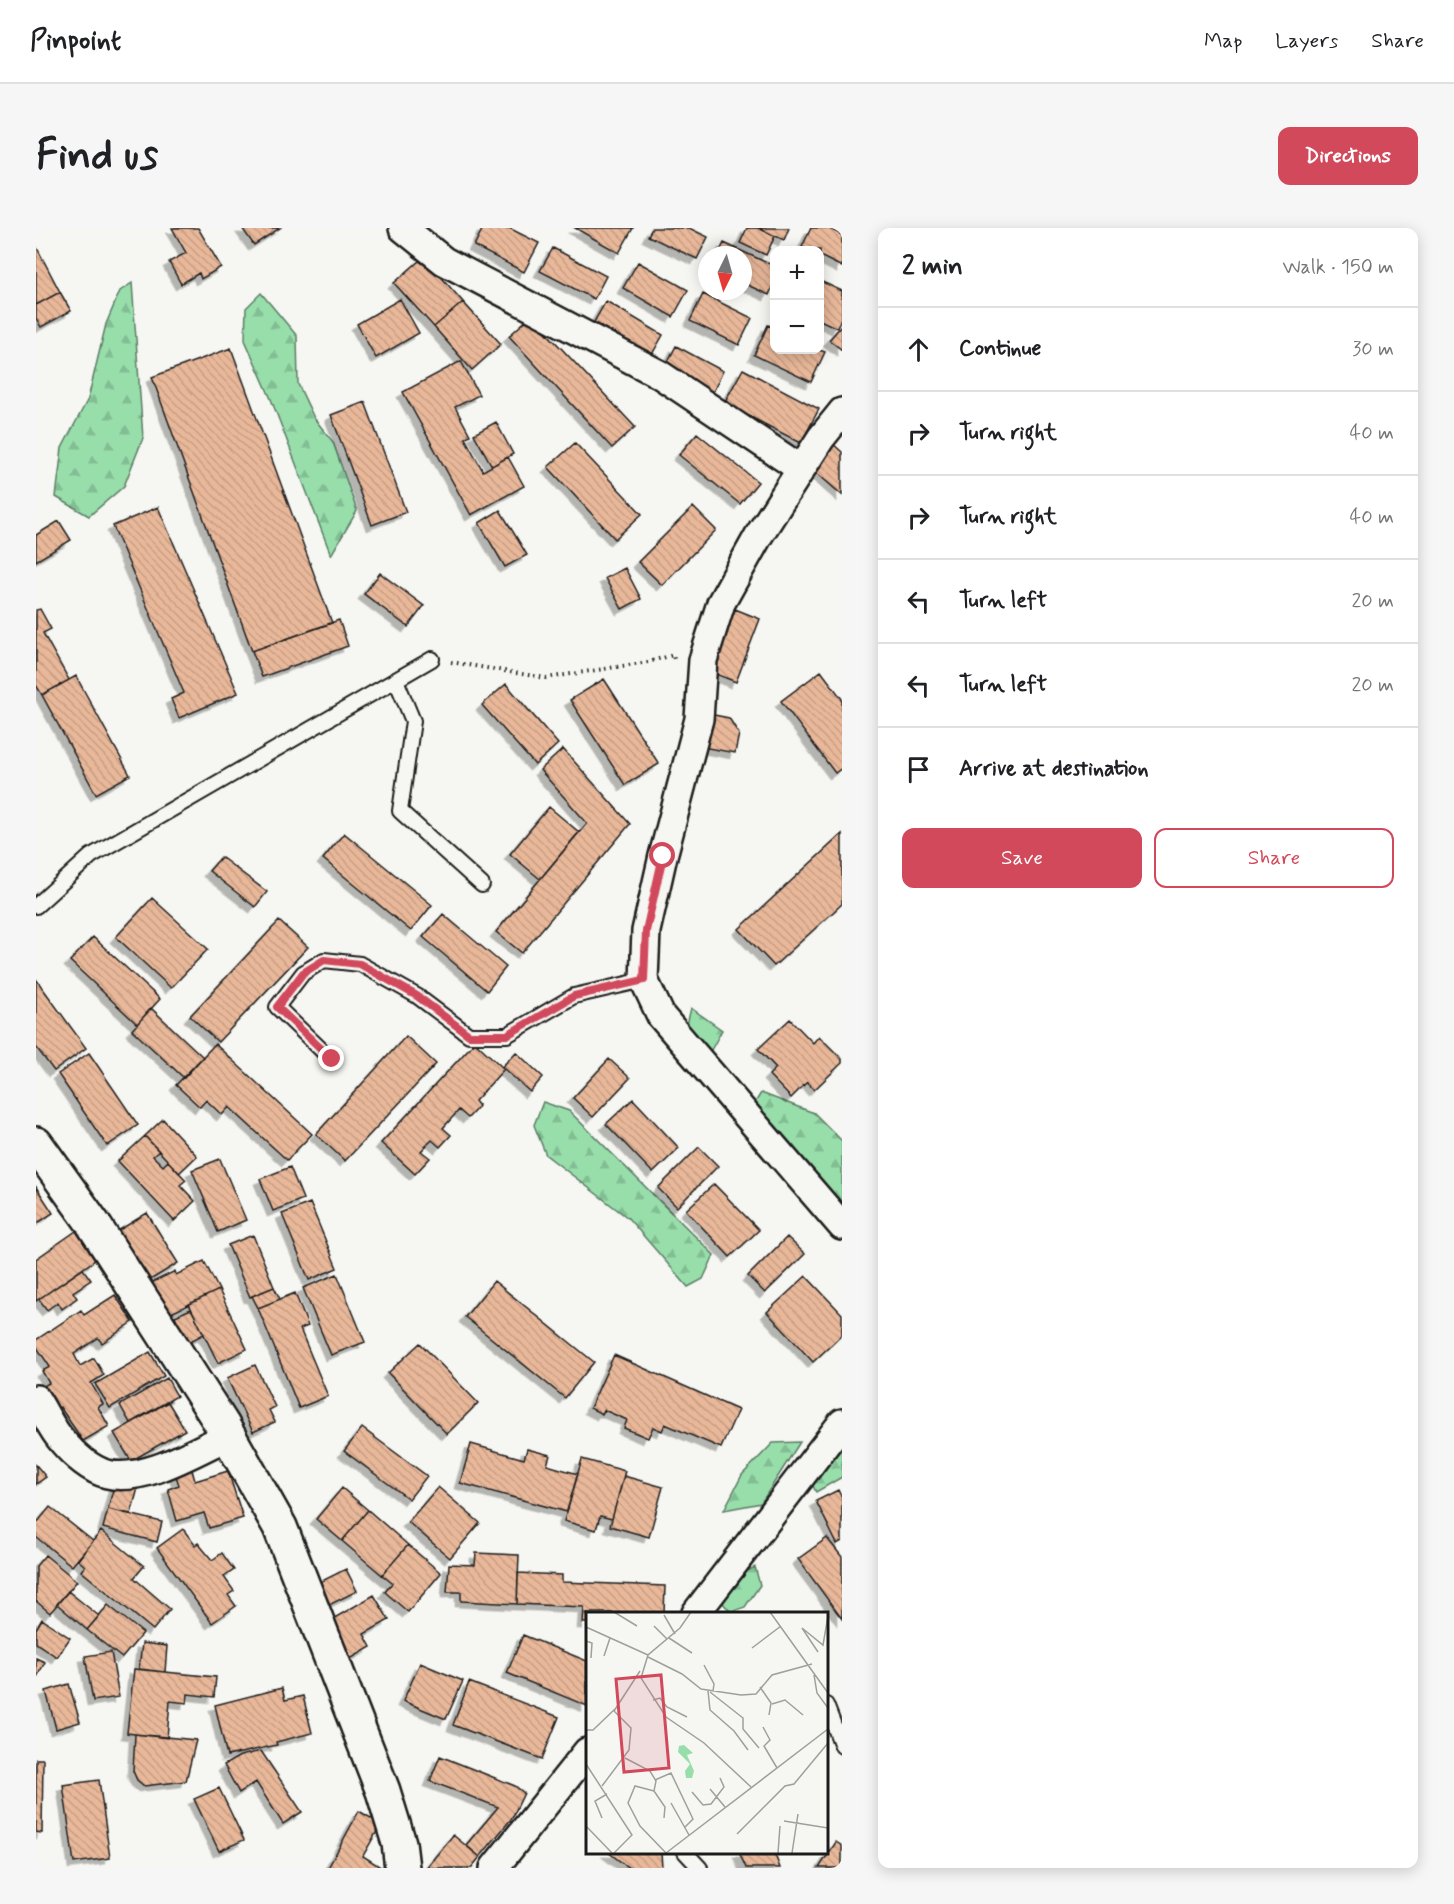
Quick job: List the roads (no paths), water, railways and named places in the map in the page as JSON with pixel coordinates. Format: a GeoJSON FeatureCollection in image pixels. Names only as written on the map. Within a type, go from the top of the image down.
{"type":"FeatureCollection","features":[{"type":"Feature","properties":{"kind":"street"},"geometry":{"type":"LineString","coordinates":[[402,228],[444,261],[659,374],[801,469]]}},
{"type":"Feature","properties":{"kind":"street"},"geometry":{"type":"LineString","coordinates":[[842,412],[821,438],[759,535],[721,603],[703,660],[699,718],[646,931],[644,980],[661,1016],[842,1226]]}},
{"type":"Feature","properties":{"kind":"street"},"geometry":{"type":"LineString","coordinates":[[36,1144],[92,1222],[228,1436],[280,1527],[383,1791],[399,1843],[402,1868]]}},
{"type":"Feature","properties":{"kind":"street"},"geometry":{"type":"LineString","coordinates":[[36,1399],[63,1442],[90,1467],[106,1474],[123,1476],[144,1473],[228,1436]]}},
{"type":"Feature","properties":{"kind":"street"},"geometry":{"type":"LineString","coordinates":[[704,1610],[842,1423]]}},
{"type":"Feature","properties":{"kind":"street"},"geometry":{"type":"LineString","coordinates":[[494,1868],[583,1765]]}},
{"type":"Feature","properties":{"kind":"lane"},"geometry":{"type":"LineString","coordinates":[[36,906],[92,856],[432,659]]}},
{"type":"Feature","properties":{"kind":"lane"},"geometry":{"type":"LineString","coordinates":[[396,680],[413,721],[400,811],[483,885]]}},
{"type":"Feature","properties":{"kind":"lane"},"geometry":{"type":"LineString","coordinates":[[332,1059],[277,1007],[303,973],[324,960],[360,964],[417,996],[469,1035],[507,1035],[574,996],[644,980]]}},
{"type":"Feature","properties":{"kind":"lane"},"geometry":{"type":"LineString","coordinates":[[827,1710],[842,1746]]}},
{"type":"Feature","properties":{"kind":"lane"},"geometry":{"type":"LineString","coordinates":[[687,1853],[700,1868]]}}]}
